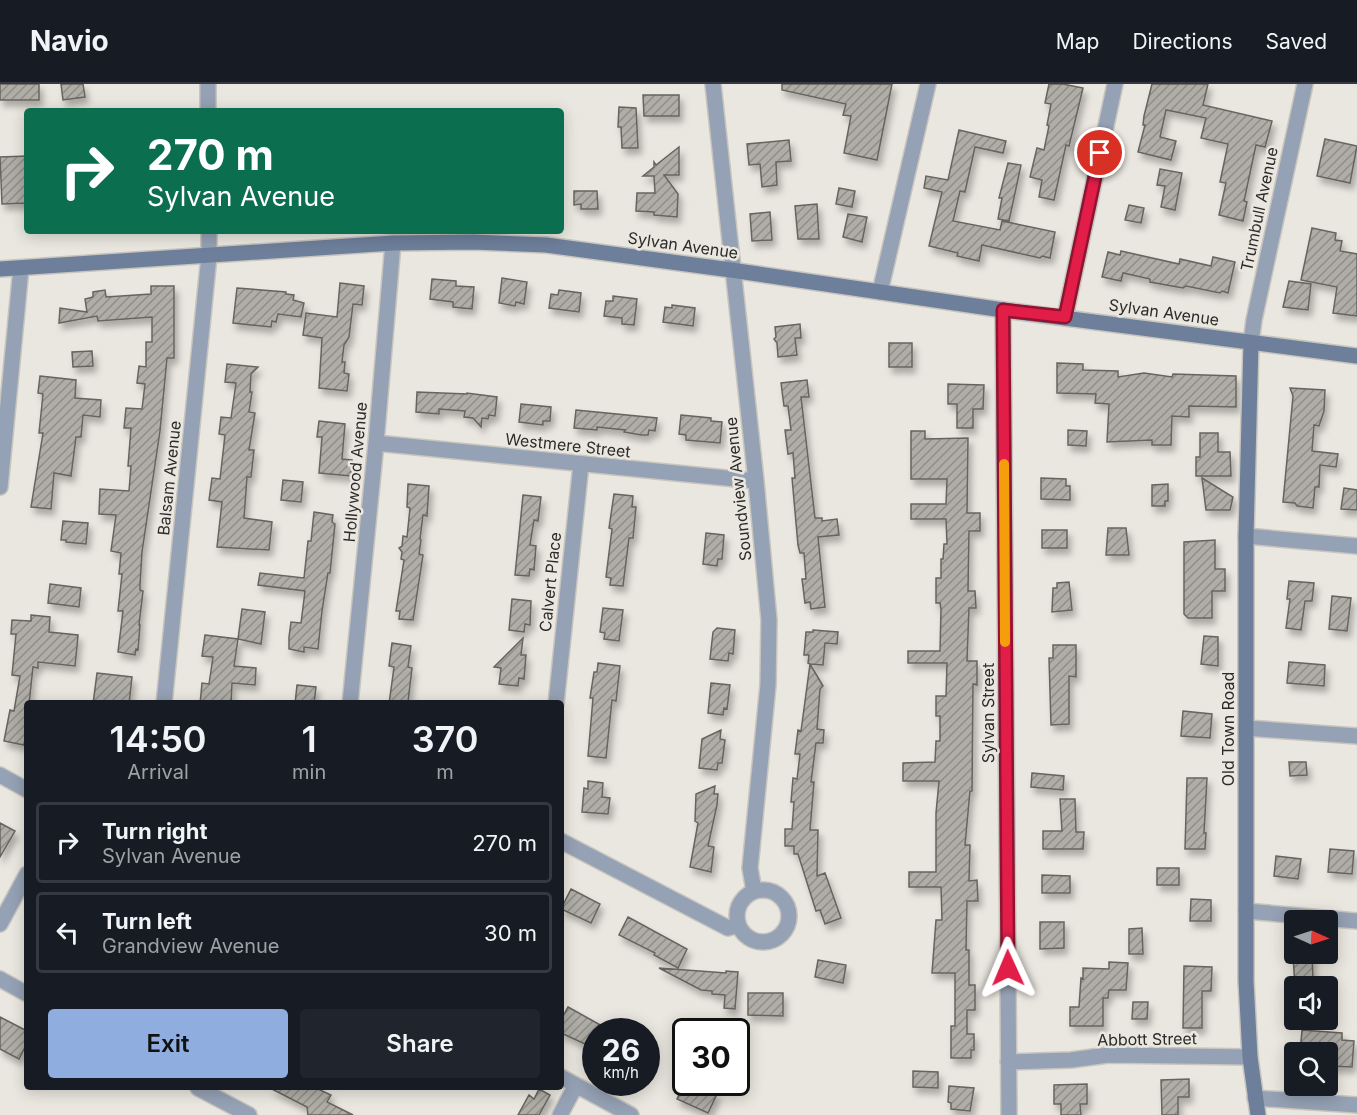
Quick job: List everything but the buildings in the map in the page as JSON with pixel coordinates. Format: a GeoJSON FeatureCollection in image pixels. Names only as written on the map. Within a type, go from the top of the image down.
{"type":"FeatureCollection","features":[{"type":"Feature","properties":{"kind":"street"},"geometry":{"type":"LineString","coordinates":[[208,84],[208,108]]}},
{"type":"Feature","properties":{"kind":"street","name":"Soundview Avenue"},"geometry":{"type":"LineString","coordinates":[[713,84],[769,620],[768,685],[750,868],[754,891]]}},
{"type":"Feature","properties":{"kind":"street"},"geometry":{"type":"LineString","coordinates":[[880,292],[928,84]]}},
{"type":"Feature","properties":{"kind":"street"},"geometry":{"type":"LineString","coordinates":[[1065,317],[1115,84]]}},
{"type":"Feature","properties":{"kind":"street","name":"Trumbull Avenue"},"geometry":{"type":"LineString","coordinates":[[1251,343],[1305,84]]}},
{"type":"Feature","properties":{"kind":"street","name":"Balsam Avenue"},"geometry":{"type":"LineString","coordinates":[[164,700],[209,256],[209,234]]}},
{"type":"Feature","properties":{"kind":"street","name":"Sylvan Avenue"},"geometry":{"type":"LineString","coordinates":[[0,269],[393,243],[473,242],[546,245],[1003,310],[1357,356]]}},
{"type":"Feature","properties":{"kind":"street","name":"Hollywood Avenue"},"geometry":{"type":"LineString","coordinates":[[350,700],[393,243]]}},
{"type":"Feature","properties":{"kind":"street"},"geometry":{"type":"LineString","coordinates":[[0,487],[21,268]]}},
{"type":"Feature","properties":{"kind":"street","name":"Sylvan Street"},"geometry":{"type":"LineString","coordinates":[[1003,310],[1009,1115]]}},
{"type":"Feature","properties":{"kind":"street","name":"Old Town Road"},"geometry":{"type":"LineString","coordinates":[[1251,343],[1246,536],[1246,981],[1250,1058],[1258,1115]]}},
{"type":"Feature","properties":{"kind":"street","name":"Westmere Street"},"geometry":{"type":"LineString","coordinates":[[376,443],[756,481]]}},
{"type":"Feature","properties":{"kind":"street","name":"Calvert Place"},"geometry":{"type":"LineString","coordinates":[[556,700],[581,464]]}},
{"type":"Feature","properties":{"kind":"street"},"geometry":{"type":"LineString","coordinates":[[1246,536],[1357,546]]}},
{"type":"Feature","properties":{"kind":"street"},"geometry":{"type":"LineString","coordinates":[[1246,728],[1357,736]]}},
{"type":"Feature","properties":{"kind":"street"},"geometry":{"type":"LineString","coordinates":[[0,775],[24,788]]}},
{"type":"Feature","properties":{"kind":"street"},"geometry":{"type":"LineString","coordinates":[[564,843],[728,928],[738,925]]}},
{"type":"Feature","properties":{"kind":"street"},"geometry":{"type":"LineString","coordinates":[[0,924],[24,880]]}},
{"type":"Feature","properties":{"kind":"street"},"geometry":{"type":"LineString","coordinates":[[754,891],[771,891],[785,901],[789,917],[788,926],[777,939],[762,943],[747,938],[738,925],[737,909],[747,895],[754,891]]}},
{"type":"Feature","properties":{"kind":"street"},"geometry":{"type":"LineString","coordinates":[[1246,911],[1357,921]]}},
{"type":"Feature","properties":{"kind":"street"},"geometry":{"type":"LineString","coordinates":[[0,980],[24,992]]}},
{"type":"Feature","properties":{"kind":"street","name":"Abbott Street"},"geometry":{"type":"LineString","coordinates":[[1008,1062],[1071,1060],[1108,1055],[1250,1058]]}},
{"type":"Feature","properties":{"kind":"street"},"geometry":{"type":"LineString","coordinates":[[564,1078],[632,1115]]}},
{"type":"Feature","properties":{"kind":"street"},"geometry":{"type":"LineString","coordinates":[[560,1115],[576,1084]]}},
{"type":"Feature","properties":{"kind":"street"},"geometry":{"type":"LineString","coordinates":[[202,1090],[249,1115]]}},
{"type":"Feature","properties":{"kind":"street"},"geometry":{"type":"LineString","coordinates":[[1255,1098],[1357,1105]]}},
{"type":"Feature","properties":{"kind":"slow traffic"},"geometry":{"type":"LineString","coordinates":[[1004,464],[1005,642]]}},
{"type":"Feature","properties":{"kind":"route"},"geometry":{"type":"LineString","coordinates":[[1008,968],[1003,310],[1065,317],[1100,153]]}}]}
